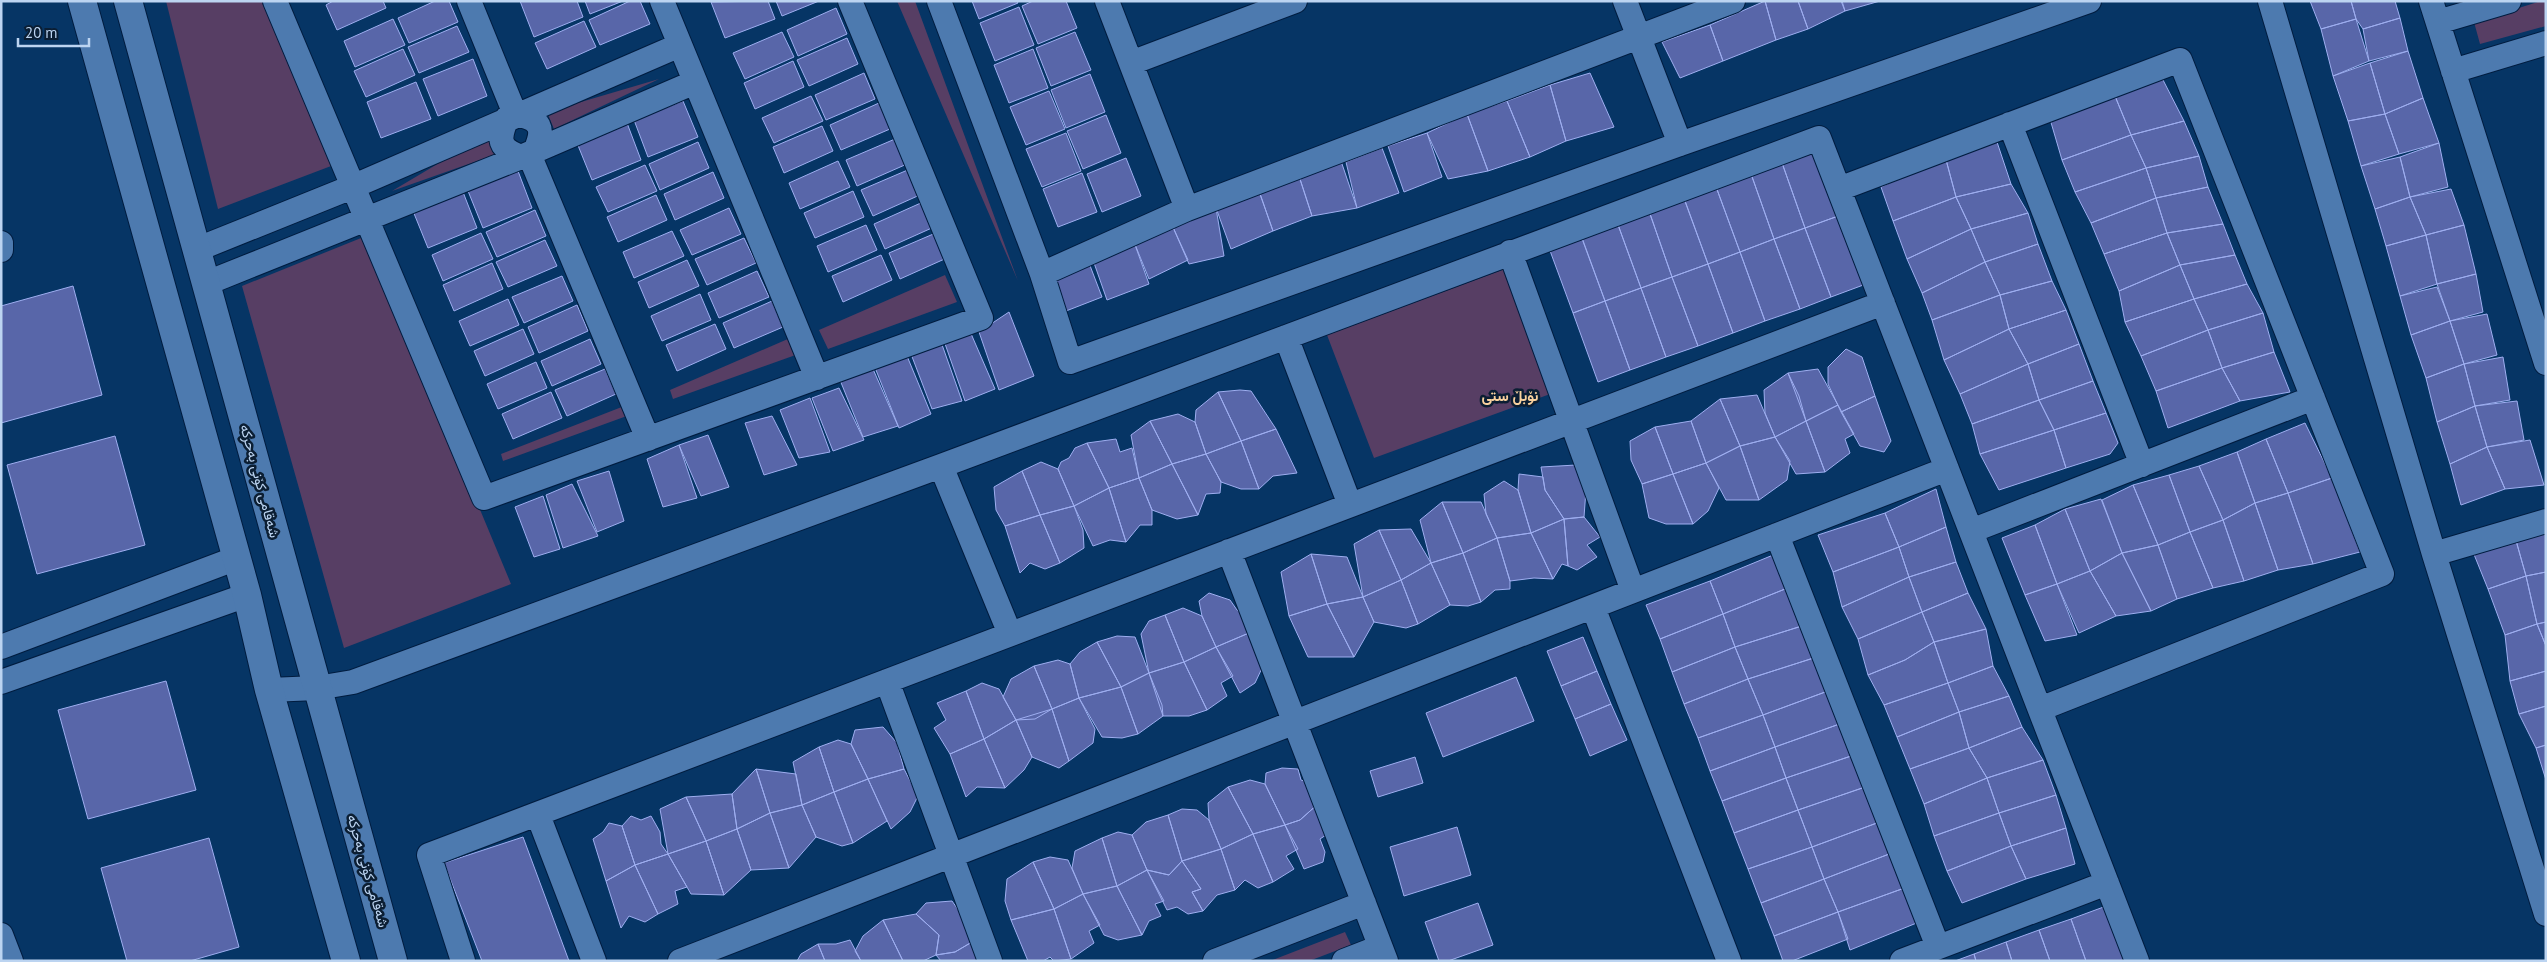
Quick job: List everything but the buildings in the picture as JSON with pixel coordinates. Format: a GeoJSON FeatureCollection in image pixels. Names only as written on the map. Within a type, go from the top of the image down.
{"type":"FeatureCollection","features":[{"type":"Feature","properties":{"kind":"street"},"geometry":{"type":"LineString","coordinates":[[82,1],[237,558],[269,690],[346,961]]}},
{"type":"Feature","properties":{"kind":"street","name":"شەقامی کۆنی بەحرکە"},"geometry":{"type":"LineString","coordinates":[[128,1],[393,961]]}},
{"type":"Feature","properties":{"kind":"street"},"geometry":{"type":"LineString","coordinates":[[275,1],[484,498],[982,318],[850,1]]}},
{"type":"Feature","properties":{"kind":"street"},"geometry":{"type":"LineString","coordinates":[[469,1],[511,116]]}},
{"type":"Feature","properties":{"kind":"street"},"geometry":{"type":"LineString","coordinates":[[662,1],[817,378]]}},
{"type":"Feature","properties":{"kind":"street"},"geometry":{"type":"LineString","coordinates":[[939,1],[1042,274],[1070,362],[1680,144],[2089,1]]}},
{"type":"Feature","properties":{"kind":"street"},"geometry":{"type":"LineString","coordinates":[[1107,1],[1187,209]]}},
{"type":"Feature","properties":{"kind":"street"},"geometry":{"type":"LineString","coordinates":[[1625,1],[1680,144]]}},
{"type":"Feature","properties":{"kind":"street"},"geometry":{"type":"LineString","coordinates":[[1042,274],[1187,209],[1733,1]]}},
{"type":"Feature","properties":{"kind":"street"},"geometry":{"type":"LineString","coordinates":[[2270,1],[2434,554],[2546,914]]}},
{"type":"Feature","properties":{"kind":"street"},"geometry":{"type":"LineString","coordinates":[[2509,1],[2435,12],[2546,363]]}},
{"type":"Feature","properties":{"kind":"street"},"geometry":{"type":"LineString","coordinates":[[1131,63],[1280,4]]}},
{"type":"Feature","properties":{"kind":"street"},"geometry":{"type":"LineString","coordinates":[[2453,71],[2546,43]]}},
{"type":"Feature","properties":{"kind":"street"},"geometry":{"type":"LineString","coordinates":[[198,249],[352,187],[511,116],[680,45]]}},
{"type":"Feature","properties":{"kind":"street"},"geometry":{"type":"LineString","coordinates":[[1839,189],[2180,60],[2382,574],[2040,709]]}},
{"type":"Feature","properties":{"kind":"street"},"geometry":{"type":"LineString","coordinates":[[207,284],[366,218],[529,154],[695,82]]}},
{"type":"Feature","properties":{"kind":"street"},"geometry":{"type":"LineString","coordinates":[[511,116],[502,131],[502,143],[510,152],[529,154]]}},
{"type":"Feature","properties":{"kind":"street"},"geometry":{"type":"LineString","coordinates":[[511,116],[529,117],[538,125],[541,136],[529,154]]}},
{"type":"Feature","properties":{"kind":"street"},"geometry":{"type":"LineString","coordinates":[[2010,124],[2142,465]]}},
{"type":"Feature","properties":{"kind":"street"},"geometry":{"type":"LineString","coordinates":[[269,690],[317,688],[353,682],[941,466],[1819,138],[2137,961]]}},
{"type":"Feature","properties":{"kind":"street"},"geometry":{"type":"LineString","coordinates":[[529,154],[648,439]]}},
{"type":"Feature","properties":{"kind":"street"},"geometry":{"type":"LineString","coordinates":[[1,243],[1,250]]}},
{"type":"Feature","properties":{"kind":"street"},"geometry":{"type":"LineString","coordinates":[[1510,252],[1633,591]]}},
{"type":"Feature","properties":{"kind":"street"},"geometry":{"type":"LineString","coordinates":[[463,961],[429,855],[1883,303]]}},
{"type":"Feature","properties":{"kind":"street"},"geometry":{"type":"LineString","coordinates":[[1286,336],[1350,505]]}},
{"type":"Feature","properties":{"kind":"street"},"geometry":{"type":"LineString","coordinates":[[1971,532],[2313,398]]}},
{"type":"Feature","properties":{"kind":"street"},"geometry":{"type":"LineString","coordinates":[[941,466],[1010,634]]}},
{"type":"Feature","properties":{"kind":"street"},"geometry":{"type":"LineString","coordinates":[[680,961],[1947,469]]}},
{"type":"Feature","properties":{"kind":"street"},"geometry":{"type":"LineString","coordinates":[[2434,554],[2546,521]]}},
{"type":"Feature","properties":{"kind":"street"},"geometry":{"type":"LineString","coordinates":[[1777,535],[1938,947]]}},
{"type":"Feature","properties":{"kind":"street"},"geometry":{"type":"LineString","coordinates":[[1229,551],[1383,954],[1344,961]]}},
{"type":"Feature","properties":{"kind":"street"},"geometry":{"type":"LineString","coordinates":[[1,647],[237,558]]}},
{"type":"Feature","properties":{"kind":"street"},"geometry":{"type":"LineString","coordinates":[[1,682],[247,595]]}},
{"type":"Feature","properties":{"kind":"street"},"geometry":{"type":"LineString","coordinates":[[1592,606],[1729,961]]}},
{"type":"Feature","properties":{"kind":"street"},"geometry":{"type":"LineString","coordinates":[[887,681],[990,961]]}},
{"type":"Feature","properties":{"kind":"street"},"geometry":{"type":"LineString","coordinates":[[538,815],[594,961]]}},
{"type":"Feature","properties":{"kind":"street"},"geometry":{"type":"LineString","coordinates":[[1902,961],[2107,882]]}},
{"type":"Feature","properties":{"kind":"street"},"geometry":{"type":"LineString","coordinates":[[1215,961],[1364,903]]}},
{"type":"Feature","properties":{"kind":"street"},"geometry":{"type":"LineString","coordinates":[[1,935],[12,961]]}},
{"type":"Feature","properties":{"kind":"shaded area"},"geometry":{"type":"Polygon","coordinates":[[[166,1],[263,1],[339,163],[218,209],[166,1]]]}},
{"type":"Feature","properties":{"kind":"shaded area"},"geometry":{"type":"Polygon","coordinates":[[[897,1],[915,1],[1018,281],[897,1]]]}},
{"type":"Feature","properties":{"kind":"shaded area"},"geometry":{"type":"Polygon","coordinates":[[[2546,1],[2546,26],[2480,44],[2474,22],[2546,1]]]}},
{"type":"Feature","properties":{"kind":"shaded area"},"geometry":{"type":"Polygon","coordinates":[[[659,79],[554,129],[547,112],[659,79]]]}},
{"type":"Feature","properties":{"kind":"shaded area"},"geometry":{"type":"Polygon","coordinates":[[[488,134],[497,154],[392,191],[488,134]]]}},
{"type":"Feature","properties":{"kind":"shaded area"},"geometry":{"type":"Polygon","coordinates":[[[366,236],[511,584],[344,648],[242,286],[366,236]]]}},
{"type":"Feature","properties":{"kind":"shaded area"},"geometry":{"type":"Polygon","coordinates":[[[1505,269],[1553,393],[1374,458],[1327,335],[1505,269]]]}},
{"type":"Feature","properties":{"kind":"shaded area"},"geometry":{"type":"Polygon","coordinates":[[[945,275],[957,302],[828,349],[819,330],[945,275]]]}},
{"type":"Feature","properties":{"kind":"shaded area"},"geometry":{"type":"Polygon","coordinates":[[[797,335],[804,352],[673,399],[670,390],[797,335]]]}},
{"type":"Feature","properties":{"kind":"shaded area"},"geometry":{"type":"Polygon","coordinates":[[[632,403],[635,413],[503,461],[501,454],[632,403]]]}},
{"type":"Feature","properties":{"kind":"shaded area"},"geometry":{"type":"Polygon","coordinates":[[[1345,932],[1351,945],[1309,961],[1270,961],[1345,932]]]}},
{"type":"Feature","properties":{"kind":"district","name":"نۆبڵ ستی"},"geometry":{"type":"Point","coordinates":[1510,395]}}]}
